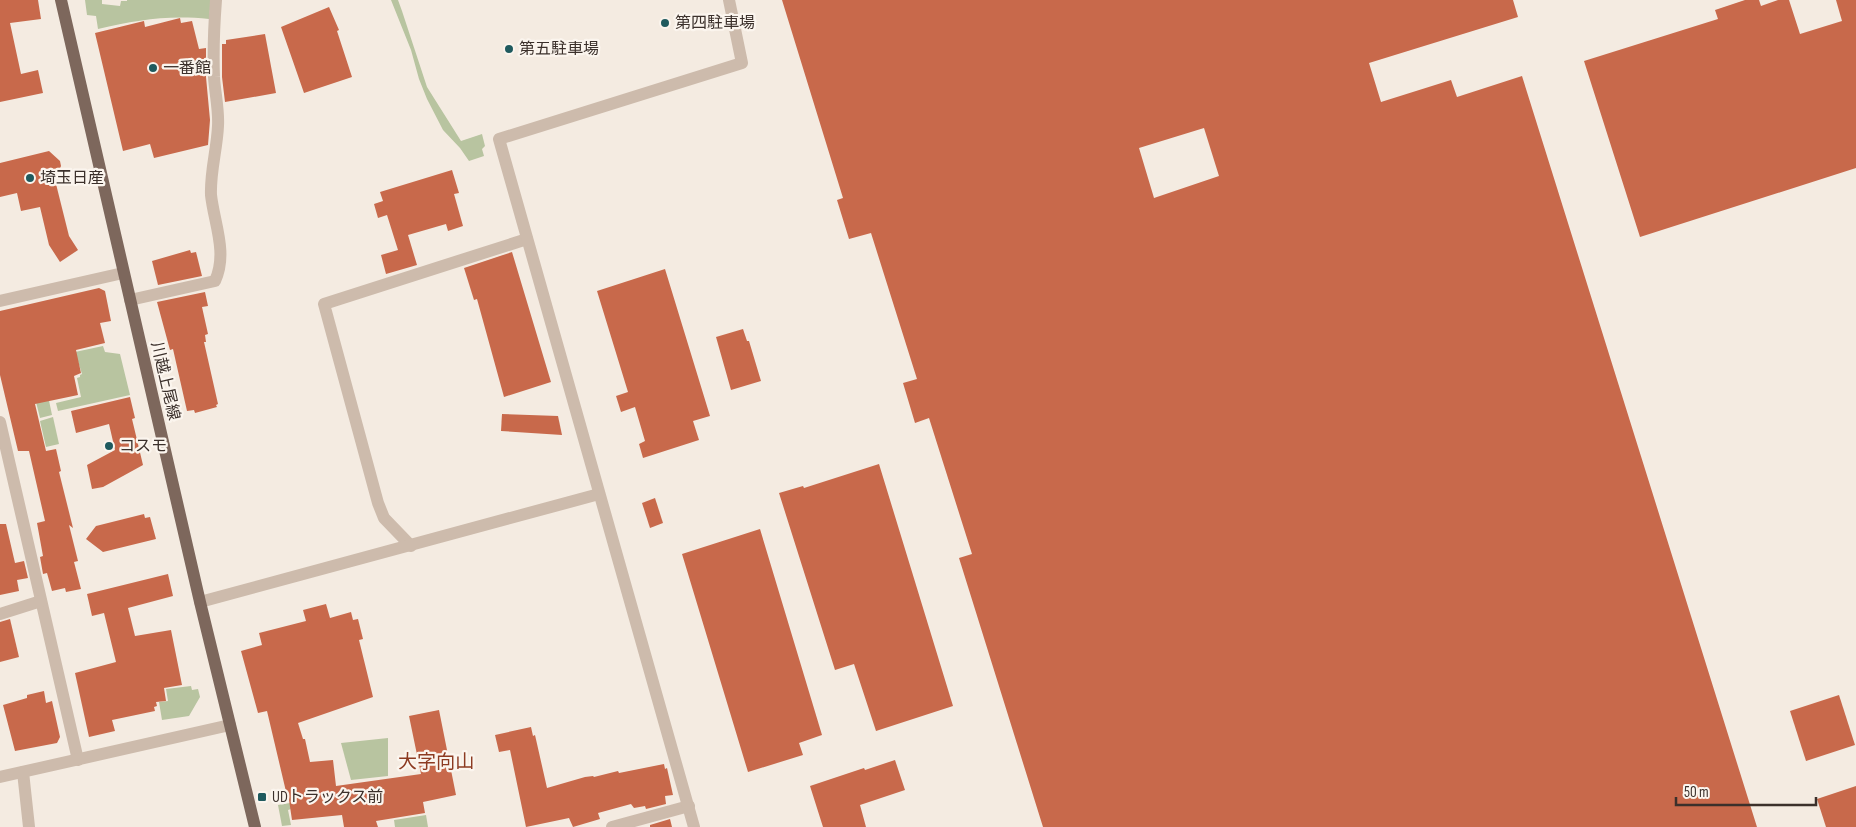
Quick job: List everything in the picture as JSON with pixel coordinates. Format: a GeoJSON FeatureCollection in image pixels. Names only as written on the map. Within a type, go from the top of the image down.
{"type":"FeatureCollection","features":[{"type":"Feature","properties":{"kind":"main road","name":"川越上尾線"},"geometry":{"type":"LineString","coordinates":[[62,0],[105,184],[123,273],[255,827]]}},
{"type":"Feature","properties":{"kind":"street"},"geometry":{"type":"LineString","coordinates":[[130,300],[216,281],[220,272],[220,238],[211,194],[218,125],[214,77],[216,0]]}},
{"type":"Feature","properties":{"kind":"street"},"geometry":{"type":"LineString","coordinates":[[694,827],[500,139],[742,63],[728,0]]}},
{"type":"Feature","properties":{"kind":"street"},"geometry":{"type":"LineString","coordinates":[[411,546],[384,518],[378,503],[324,304],[528,239]]}},
{"type":"Feature","properties":{"kind":"street"},"geometry":{"type":"LineString","coordinates":[[0,302],[123,273]]}},
{"type":"Feature","properties":{"kind":"street"},"geometry":{"type":"LineString","coordinates":[[0,422],[4,459],[42,601],[78,760]]}},
{"type":"Feature","properties":{"kind":"street"},"geometry":{"type":"LineString","coordinates":[[200,602],[599,494]]}},
{"type":"Feature","properties":{"kind":"street"},"geometry":{"type":"LineString","coordinates":[[0,614],[42,601]]}},
{"type":"Feature","properties":{"kind":"street"},"geometry":{"type":"LineString","coordinates":[[0,777],[230,725]]}},
{"type":"Feature","properties":{"kind":"street"},"geometry":{"type":"LineString","coordinates":[[23,772],[30,827]]}},
{"type":"Feature","properties":{"kind":"street"},"geometry":{"type":"LineString","coordinates":[[612,827],[688,806]]}},
{"type":"Feature","properties":{"kind":"green space"},"geometry":{"type":"Polygon","coordinates":[[[85,0],[102,0],[102,4],[120,6],[121,1],[127,0],[211,0],[209,19],[153,19],[98,29],[96,16],[87,15],[85,0]]]}},
{"type":"Feature","properties":{"kind":"green space"},"geometry":{"type":"Polygon","coordinates":[[[391,0],[398,0],[427,87],[461,141],[482,134],[485,146],[482,149],[484,156],[469,161],[443,130],[419,79],[411,50],[391,0]]]}},
{"type":"Feature","properties":{"kind":"green space"},"geometry":{"type":"Polygon","coordinates":[[[103,346],[105,352],[120,354],[130,395],[58,411],[56,403],[81,397],[77,378],[82,374],[75,352],[103,346]]]}},
{"type":"Feature","properties":{"kind":"green space"},"geometry":{"type":"Polygon","coordinates":[[[47,391],[52,415],[40,418],[34,394],[47,391]]]}},
{"type":"Feature","properties":{"kind":"green space"},"geometry":{"type":"Polygon","coordinates":[[[53,417],[59,444],[46,447],[40,421],[53,417]]]}},
{"type":"Feature","properties":{"kind":"green space"},"geometry":{"type":"Polygon","coordinates":[[[191,686],[192,690],[198,689],[200,697],[189,716],[162,720],[159,702],[168,701],[166,689],[191,686]]]}},
{"type":"Feature","properties":{"kind":"green space"},"geometry":{"type":"Polygon","coordinates":[[[388,738],[388,776],[351,780],[341,743],[388,738]]]}},
{"type":"Feature","properties":{"kind":"green space"},"geometry":{"type":"Polygon","coordinates":[[[290,803],[291,809],[288,810],[291,825],[282,826],[278,805],[290,803]]]}},
{"type":"Feature","properties":{"kind":"green space"},"geometry":{"type":"Polygon","coordinates":[[[426,815],[428,827],[395,827],[394,820],[426,815]]]}},
{"type":"Feature","properties":{"kind":"building"},"geometry":{"type":"Polygon","coordinates":[[[0,0],[38,0],[41,19],[10,23],[21,74],[38,70],[43,93],[0,102],[0,0]]]}},
{"type":"Feature","properties":{"kind":"building"},"geometry":{"type":"Polygon","coordinates":[[[782,0],[1513,0],[1518,17],[1369,63],[1381,102],[1451,80],[1457,97],[1522,76],[1757,827],[1043,827],[959,558],[972,554],[929,418],[915,423],[903,383],[917,379],[871,233],[849,239],[837,200],[843,198],[782,0]],[[1204,128],[1139,148],[1154,198],[1219,176],[1204,128]]]}},
{"type":"Feature","properties":{"kind":"building"},"geometry":{"type":"Polygon","coordinates":[[[1745,0],[1759,0],[1761,6],[1778,0],[1789,0],[1800,34],[1842,21],[1836,0],[1856,0],[1856,168],[1640,237],[1584,61],[1718,19],[1715,10],[1745,0]]]}},
{"type":"Feature","properties":{"kind":"building"},"geometry":{"type":"Polygon","coordinates":[[[329,7],[339,30],[337,31],[352,77],[304,93],[281,27],[329,7]]]}},
{"type":"Feature","properties":{"kind":"building","name":"一番館"},"geometry":{"type":"Polygon","coordinates":[[[180,18],[181,23],[192,21],[199,49],[206,48],[206,77],[210,120],[208,145],[154,158],[150,144],[123,151],[95,33],[144,21],[145,27],[180,18]]]}},
{"type":"Feature","properties":{"kind":"building"},"geometry":{"type":"Polygon","coordinates":[[[265,34],[276,93],[225,102],[222,77],[222,44],[226,44],[226,40],[265,34]]]}},
{"type":"Feature","properties":{"kind":"building"},"geometry":{"type":"Polygon","coordinates":[[[49,151],[60,161],[61,166],[55,180],[69,236],[78,250],[60,262],[49,245],[40,207],[21,211],[17,193],[0,197],[0,163],[49,151]]]}},
{"type":"Feature","properties":{"kind":"building"},"geometry":{"type":"Polygon","coordinates":[[[452,170],[459,193],[454,194],[463,226],[448,231],[446,224],[408,235],[417,265],[386,274],[381,255],[398,250],[387,215],[378,218],[374,204],[383,201],[380,192],[452,170]]]}},
{"type":"Feature","properties":{"kind":"building"},"geometry":{"type":"Polygon","coordinates":[[[190,250],[191,253],[196,252],[202,276],[158,285],[152,261],[190,250]]]}},
{"type":"Feature","properties":{"kind":"building"},"geometry":{"type":"Polygon","coordinates":[[[512,252],[551,382],[504,397],[477,299],[474,300],[464,268],[512,252]]]}},
{"type":"Feature","properties":{"kind":"building"},"geometry":{"type":"Polygon","coordinates":[[[665,269],[710,416],[693,421],[699,440],[643,458],[639,444],[645,441],[635,407],[621,412],[616,396],[628,392],[597,291],[665,269]]]}},
{"type":"Feature","properties":{"kind":"building"},"geometry":{"type":"Polygon","coordinates":[[[99,288],[105,291],[111,321],[100,323],[105,343],[76,350],[81,373],[74,376],[78,395],[35,404],[46,451],[56,449],[61,471],[59,472],[73,528],[69,525],[78,561],[74,562],[81,589],[66,592],[65,588],[52,591],[47,573],[43,574],[40,557],[43,556],[37,523],[45,521],[29,451],[18,451],[0,375],[0,311],[99,288]]]}},
{"type":"Feature","properties":{"kind":"building"},"geometry":{"type":"Polygon","coordinates":[[[205,292],[208,306],[202,307],[208,334],[205,335],[206,342],[204,342],[218,404],[216,405],[217,407],[195,413],[194,410],[187,411],[173,349],[170,350],[157,302],[205,292]]]}},
{"type":"Feature","properties":{"kind":"building"},"geometry":{"type":"Polygon","coordinates":[[[743,329],[747,341],[749,341],[761,381],[731,390],[716,337],[743,329]]]}},
{"type":"Feature","properties":{"kind":"building"},"geometry":{"type":"Polygon","coordinates":[[[130,397],[135,418],[132,419],[143,465],[103,487],[92,489],[87,465],[115,450],[109,424],[76,433],[71,411],[130,397]]]}},
{"type":"Feature","properties":{"kind":"building"},"geometry":{"type":"Polygon","coordinates":[[[502,414],[558,416],[562,435],[501,431],[502,414]]]}},
{"type":"Feature","properties":{"kind":"building"},"geometry":{"type":"Polygon","coordinates":[[[879,464],[953,706],[876,731],[854,664],[835,670],[779,493],[803,486],[804,488],[879,464]]]}},
{"type":"Feature","properties":{"kind":"building"},"geometry":{"type":"Polygon","coordinates":[[[655,498],[663,523],[650,528],[642,503],[655,498]]]}},
{"type":"Feature","properties":{"kind":"building"},"geometry":{"type":"Polygon","coordinates":[[[144,514],[145,518],[150,517],[156,539],[103,552],[86,539],[96,526],[144,514]]]}},
{"type":"Feature","properties":{"kind":"building"},"geometry":{"type":"Polygon","coordinates":[[[0,524],[6,524],[15,563],[24,561],[28,578],[17,580],[19,591],[0,595],[0,524]]]}},
{"type":"Feature","properties":{"kind":"building"},"geometry":{"type":"Polygon","coordinates":[[[760,529],[822,735],[799,743],[803,755],[748,772],[682,554],[760,529]]]}},
{"type":"Feature","properties":{"kind":"building"},"geometry":{"type":"Polygon","coordinates":[[[168,574],[173,596],[128,608],[135,636],[171,630],[182,685],[164,688],[166,701],[156,702],[155,711],[112,720],[115,731],[89,737],[75,673],[116,662],[104,613],[92,616],[87,594],[168,574]]]}},
{"type":"Feature","properties":{"kind":"building"},"geometry":{"type":"Polygon","coordinates":[[[326,604],[330,618],[351,612],[353,620],[358,619],[363,639],[359,640],[373,697],[298,723],[303,739],[305,739],[310,762],[333,760],[336,786],[421,774],[409,716],[439,710],[456,795],[423,802],[425,813],[376,821],[378,827],[344,827],[342,815],[292,820],[289,800],[267,711],[258,713],[241,651],[262,645],[259,633],[306,621],[303,610],[326,604]]]}},
{"type":"Feature","properties":{"kind":"building"},"geometry":{"type":"Polygon","coordinates":[[[10,619],[19,657],[0,662],[0,622],[10,619]]]}},
{"type":"Feature","properties":{"kind":"building"},"geometry":{"type":"Polygon","coordinates":[[[44,691],[46,703],[52,701],[60,737],[57,743],[15,751],[3,705],[27,698],[27,695],[44,691]]]}},
{"type":"Feature","properties":{"kind":"building"},"geometry":{"type":"Polygon","coordinates":[[[1839,695],[1855,745],[1806,761],[1790,711],[1839,695]]]}},
{"type":"Feature","properties":{"kind":"building"},"geometry":{"type":"Polygon","coordinates":[[[531,727],[533,736],[535,735],[547,788],[585,777],[594,777],[618,771],[619,773],[664,764],[665,769],[667,768],[673,795],[665,796],[666,804],[646,809],[645,806],[634,808],[631,804],[598,813],[600,819],[573,827],[569,818],[526,827],[510,750],[499,752],[495,735],[531,727]]]}},
{"type":"Feature","properties":{"kind":"building"},"geometry":{"type":"Polygon","coordinates":[[[895,760],[905,790],[860,805],[866,827],[823,827],[810,786],[895,760]]]}},
{"type":"Feature","properties":{"kind":"building"},"geometry":{"type":"Polygon","coordinates":[[[1856,786],[1856,827],[1826,827],[1817,799],[1856,786]]]}},
{"type":"Feature","properties":{"kind":"building"},"geometry":{"type":"Polygon","coordinates":[[[670,819],[672,827],[650,827],[650,825],[670,819]]]}},
{"type":"Feature","properties":{"kind":"place","name":"第四駐車場"},"geometry":{"type":"Point","coordinates":[665,23]}},
{"type":"Feature","properties":{"kind":"place","name":"第五駐車場"},"geometry":{"type":"Point","coordinates":[509,49]}},
{"type":"Feature","properties":{"kind":"place","name":"一番館"},"geometry":{"type":"Point","coordinates":[153,68]}},
{"type":"Feature","properties":{"kind":"place","name":"埼玉日産"},"geometry":{"type":"Point","coordinates":[30,178]}},
{"type":"Feature","properties":{"kind":"place","name":"コスモ"},"geometry":{"type":"Point","coordinates":[109,446]}},
{"type":"Feature","properties":{"kind":"place","name":"UDトラックス前"},"geometry":{"type":"Point","coordinates":[262,797]}},
{"type":"Feature","properties":{"kind":"district","name":"大字向山"},"geometry":{"type":"Point","coordinates":[436,762]}}]}
